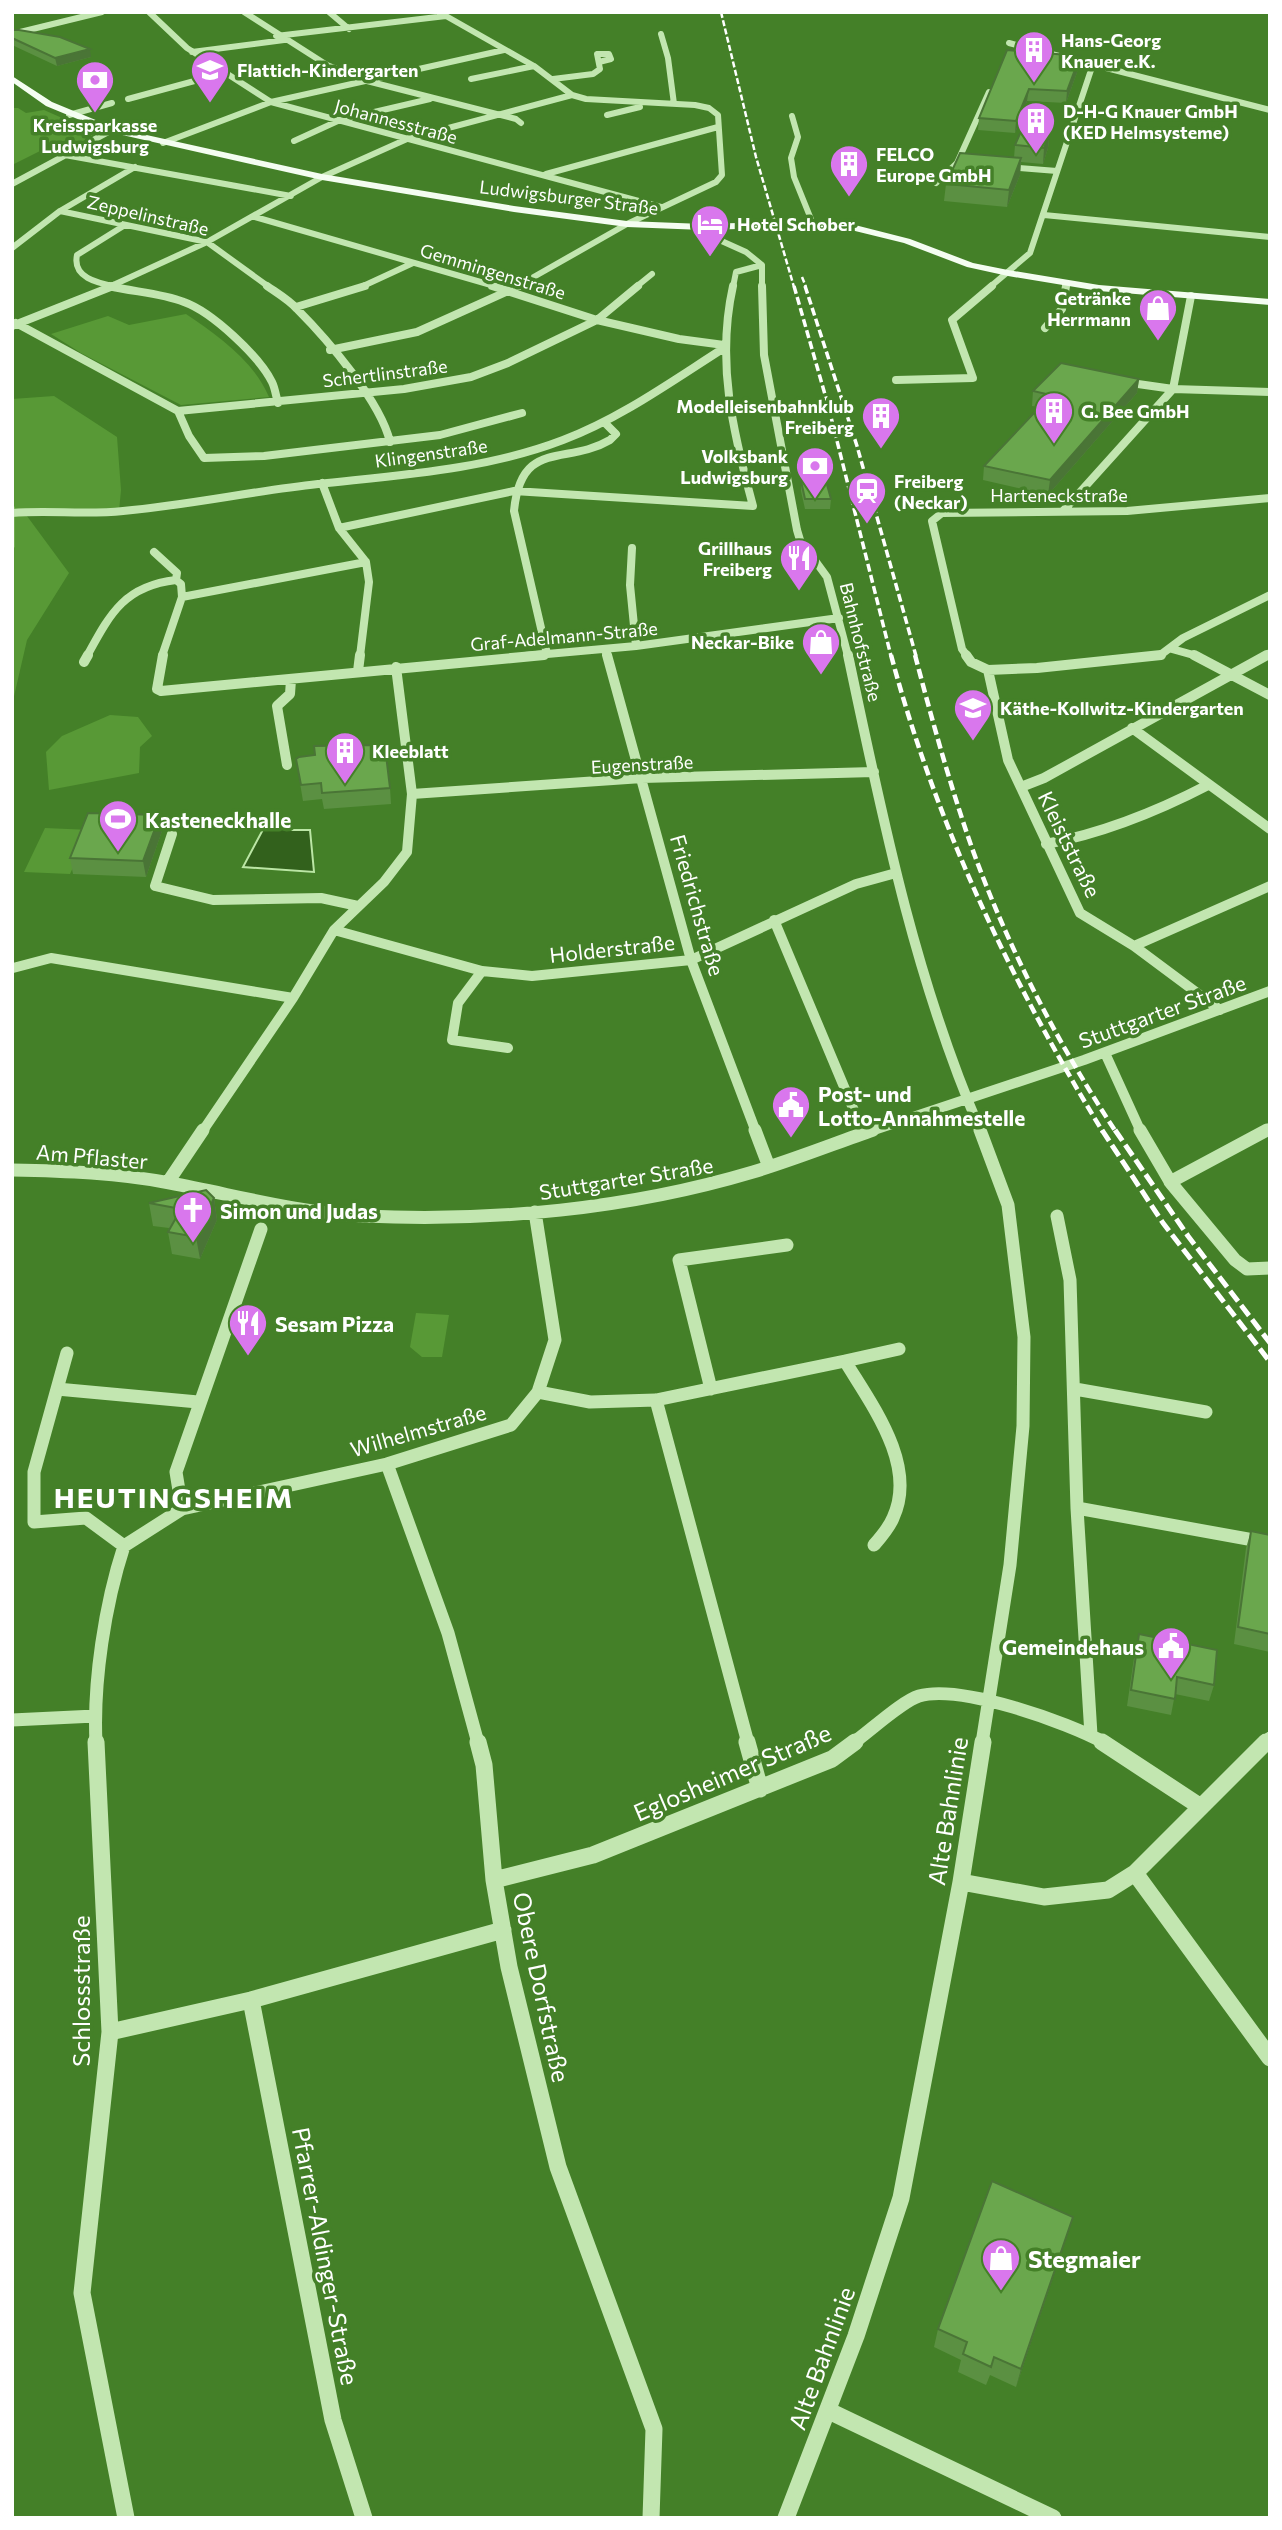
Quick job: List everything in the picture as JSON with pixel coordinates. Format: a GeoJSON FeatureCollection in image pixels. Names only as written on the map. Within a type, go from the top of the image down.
{"type":"FeatureCollection","features":[{"type":"Feature","properties":{"kind":"main road","name":"Ludwigsburger Straße"},"geometry":{"type":"LineString","coordinates":[[13,78],[69,115],[112,130],[163,144],[322,177],[514,209],[627,224],[704,227],[813,224],[874,232],[970,265],[1066,284],[1270,302]]}},
{"type":"Feature","properties":{"kind":"street"},"geometry":{"type":"LineString","coordinates":[[12,34],[99,12]]}},
{"type":"Feature","properties":{"kind":"street","name":"Johannesstraße"},"geometry":{"type":"LineString","coordinates":[[149,12],[171,36],[192,52],[271,102],[662,206]]}},
{"type":"Feature","properties":{"kind":"street"},"geometry":{"type":"LineString","coordinates":[[244,12],[276,36],[327,65],[367,81],[498,114],[521,123]]}},
{"type":"Feature","properties":{"kind":"street"},"geometry":{"type":"LineString","coordinates":[[329,12],[349,29]]}},
{"type":"Feature","properties":{"kind":"street"},"geometry":{"type":"LineString","coordinates":[[330,350],[417,332],[510,291],[627,224],[716,182],[722,175],[718,115],[709,108],[586,99],[572,95],[534,66],[439,12]]}},
{"type":"Feature","properties":{"kind":"street"},"geometry":{"type":"LineString","coordinates":[[276,36],[446,16]]}},
{"type":"Feature","properties":{"kind":"street"},"geometry":{"type":"LineString","coordinates":[[661,34],[668,58],[674,104]]}},
{"type":"Feature","properties":{"kind":"street"},"geometry":{"type":"LineString","coordinates":[[192,52],[284,40]]}},
{"type":"Feature","properties":{"kind":"street"},"geometry":{"type":"LineString","coordinates":[[1009,43],[1270,110]]}},
{"type":"Feature","properties":{"kind":"street"},"geometry":{"type":"LineString","coordinates":[[163,144],[271,102],[504,50]]}},
{"type":"Feature","properties":{"kind":"street"},"geometry":{"type":"LineString","coordinates":[[553,79],[593,74],[600,69],[599,62]]}},
{"type":"Feature","properties":{"kind":"street"},"geometry":{"type":"LineString","coordinates":[[896,380],[973,378],[952,320],[1030,253],[1093,64]]}},
{"type":"Feature","properties":{"kind":"street"},"geometry":{"type":"LineString","coordinates":[[471,79],[534,66]]}},
{"type":"Feature","properties":{"kind":"street"},"geometry":{"type":"LineString","coordinates":[[128,99],[224,74]]}},
{"type":"Feature","properties":{"kind":"street"},"geometry":{"type":"LineString","coordinates":[[936,183],[957,163],[989,92]]}},
{"type":"Feature","properties":{"kind":"street"},"geometry":{"type":"LineString","coordinates":[[14,324],[112,287],[208,242],[322,177],[407,139],[572,95]]}},
{"type":"Feature","properties":{"kind":"street"},"geometry":{"type":"LineString","coordinates":[[294,141],[340,120],[433,98]]}},
{"type":"Feature","properties":{"kind":"street"},"geometry":{"type":"LineString","coordinates":[[69,115],[112,103]]}},
{"type":"Feature","properties":{"kind":"street"},"geometry":{"type":"LineString","coordinates":[[607,115],[654,103]]}},
{"type":"Feature","properties":{"kind":"street"},"geometry":{"type":"LineString","coordinates":[[792,116],[798,137],[791,158],[794,177],[813,224]]}},
{"type":"Feature","properties":{"kind":"street"},"geometry":{"type":"LineString","coordinates":[[544,174],[718,127]]}},
{"type":"Feature","properties":{"kind":"street"},"geometry":{"type":"LineString","coordinates":[[12,184],[112,130]]}},
{"type":"Feature","properties":{"kind":"street"},"geometry":{"type":"LineString","coordinates":[[65,155],[291,197]]}},
{"type":"Feature","properties":{"kind":"street"},"geometry":{"type":"LineString","coordinates":[[957,163],[970,164]]}},
{"type":"Feature","properties":{"kind":"street"},"geometry":{"type":"LineString","coordinates":[[995,166],[1058,172]]}},
{"type":"Feature","properties":{"kind":"street"},"geometry":{"type":"LineString","coordinates":[[12,248],[60,211],[135,167]]}},
{"type":"Feature","properties":{"kind":"street","name":"Zeppelinstraße"},"geometry":{"type":"LineString","coordinates":[[60,211],[208,242],[296,307],[368,393],[386,425],[390,442]]}},
{"type":"Feature","properties":{"kind":"street"},"geometry":{"type":"LineString","coordinates":[[1044,215],[1270,237]]}},
{"type":"Feature","properties":{"kind":"street","name":"Gemmingenstraße"},"geometry":{"type":"LineString","coordinates":[[255,217],[510,291],[597,320],[724,347]]}},
{"type":"Feature","properties":{"kind":"street"},"geometry":{"type":"LineString","coordinates":[[125,225],[77,255],[75,264],[86,278],[112,287],[187,303],[258,362],[272,383],[278,402]]}},
{"type":"Feature","properties":{"kind":"street"},"geometry":{"type":"LineString","coordinates":[[704,227],[706,234],[747,252],[762,265]]}},
{"type":"Feature","properties":{"kind":"street"},"geometry":{"type":"LineString","coordinates":[[296,307],[332,300],[357,291],[413,263]]}},
{"type":"Feature","properties":{"kind":"street"},"geometry":{"type":"LineString","coordinates":[[338,528],[514,491],[753,506],[734,438],[724,384],[725,319],[736,272],[762,265]]}},
{"type":"Feature","properties":{"kind":"street","name":"Bahnhofstraße"},"geometry":{"type":"LineString","coordinates":[[762,265],[764,355],[786,482],[800,540],[827,577],[839,618],[896,873],[934,1007],[967,1098]]}},
{"type":"Feature","properties":{"kind":"street","name":"Schertlinstraße"},"geometry":{"type":"LineString","coordinates":[[178,411],[368,393],[440,384],[471,377],[508,363],[597,320],[652,274]]}},
{"type":"Feature","properties":{"kind":"street"},"geometry":{"type":"LineString","coordinates":[[1045,328],[1062,309],[1066,284]]}},
{"type":"Feature","properties":{"kind":"street"},"geometry":{"type":"LineString","coordinates":[[1064,510],[1173,389],[1191,296]]}},
{"type":"Feature","properties":{"kind":"street"},"geometry":{"type":"LineString","coordinates":[[14,324],[178,411],[179,418],[199,454],[214,460],[440,435],[522,413]]}},
{"type":"Feature","properties":{"kind":"street","name":"Klingenstraße"},"geometry":{"type":"LineString","coordinates":[[12,513],[73,515],[148,509],[322,483],[476,465],[520,454],[604,422],[724,347]]}},
{"type":"Feature","properties":{"kind":"street"},"geometry":{"type":"LineString","coordinates":[[1117,381],[1173,389],[1270,392]]}},
{"type":"Feature","properties":{"kind":"street"},"geometry":{"type":"LineString","coordinates":[[547,654],[514,511],[514,491],[528,469],[542,460],[612,440],[616,434],[604,422]]}},
{"type":"Feature","properties":{"kind":"street"},"geometry":{"type":"LineString","coordinates":[[322,483],[338,528],[366,562],[369,582],[358,671]]}},
{"type":"Feature","properties":{"kind":"street","name":"Harteneckstraße"},"geometry":{"type":"LineString","coordinates":[[988,670],[971,662],[962,649],[932,521],[942,513],[1127,511],[1270,498]]}},
{"type":"Feature","properties":{"kind":"street"},"geometry":{"type":"LineString","coordinates":[[632,548],[628,571],[629,596],[636,646]]}},
{"type":"Feature","properties":{"kind":"street"},"geometry":{"type":"LineString","coordinates":[[154,552],[177,573],[176,580]]}},
{"type":"Feature","properties":{"kind":"street"},"geometry":{"type":"LineString","coordinates":[[84,662],[118,602],[149,585],[176,580],[181,584],[182,597],[366,562]]}},
{"type":"Feature","properties":{"kind":"street"},"geometry":{"type":"LineString","coordinates":[[988,670],[1103,663],[1159,656],[1172,649],[1183,638],[1270,595]]}},
{"type":"Feature","properties":{"kind":"street","name":"Graf-Adelmann-Straße"},"geometry":{"type":"LineString","coordinates":[[182,597],[163,652],[157,689],[161,691],[636,646],[839,618]]}},
{"type":"Feature","properties":{"kind":"street","name":"Friedrichstraße"},"geometry":{"type":"LineString","coordinates":[[605,649],[691,960],[769,1167]]}},
{"type":"Feature","properties":{"kind":"street"},"geometry":{"type":"LineString","coordinates":[[1172,649],[1189,652],[1270,695]]}},
{"type":"Feature","properties":{"kind":"street"},"geometry":{"type":"LineString","coordinates":[[1021,787],[1044,778],[1270,653]]}},
{"type":"Feature","properties":{"kind":"street"},"geometry":{"type":"LineString","coordinates":[[168,1182],[293,998],[334,930],[384,882],[407,852],[412,794],[396,667]]}},
{"type":"Feature","properties":{"kind":"street","name":"Kleiststraße"},"geometry":{"type":"LineString","coordinates":[[988,670],[1008,760],[1080,913],[1134,946],[1220,1010]]}},
{"type":"Feature","properties":{"kind":"street"},"geometry":{"type":"LineString","coordinates":[[287,765],[277,706],[290,694],[290,680]]}},
{"type":"Feature","properties":{"kind":"street"},"geometry":{"type":"LineString","coordinates":[[1132,728],[1270,829]]}},
{"type":"Feature","properties":{"kind":"street","name":"Eugenstraße"},"geometry":{"type":"LineString","coordinates":[[412,794],[642,778],[874,772]]}},
{"type":"Feature","properties":{"kind":"street"},"geometry":{"type":"LineString","coordinates":[[1046,844],[1080,839],[1147,816],[1208,785]]}},
{"type":"Feature","properties":{"kind":"street"},"geometry":{"type":"LineString","coordinates":[[173,834],[155,886],[213,900],[321,898],[358,906]]}},
{"type":"Feature","properties":{"kind":"street","name":"Holderstraße"},"geometry":{"type":"LineString","coordinates":[[334,930],[482,971],[532,976],[691,960],[856,884],[896,873]]}},
{"type":"Feature","properties":{"kind":"street"},"geometry":{"type":"LineString","coordinates":[[1134,946],[1270,886]]}},
{"type":"Feature","properties":{"kind":"street"},"geometry":{"type":"LineString","coordinates":[[774,920],[864,1133]]}},
{"type":"Feature","properties":{"kind":"street"},"geometry":{"type":"LineString","coordinates":[[13,968],[51,958],[293,998]]}},
{"type":"Feature","properties":{"kind":"street"},"geometry":{"type":"LineString","coordinates":[[482,971],[458,1003],[452,1040],[508,1048]]}},
{"type":"Feature","properties":{"kind":"street","name":"Stuttgarter Straße"},"geometry":{"type":"LineString","coordinates":[[168,1182],[299,1209],[363,1216],[535,1212],[665,1194],[726,1181],[769,1167],[1105,1053],[1270,992]]}},
{"type":"Feature","properties":{"kind":"street"},"geometry":{"type":"LineString","coordinates":[[1105,1053],[1121,1079],[1151,1153],[1170,1182],[1235,1260],[1247,1269],[1268,1269]]}},
{"type":"Feature","properties":{"kind":"street","name":"Alte Bahnlinie"},"geometry":{"type":"LineString","coordinates":[[786,2518],[829,2411],[901,2198],[961,1882],[1015,1529],[1023,1426],[1024,1362],[1016,1254],[1008,1205],[994,1161],[967,1098]]}},
{"type":"Feature","properties":{"kind":"street"},"geometry":{"type":"LineString","coordinates":[[1170,1182],[1270,1128]]}},
{"type":"Feature","properties":{"kind":"street","name":"Am Pflaster"},"geometry":{"type":"LineString","coordinates":[[12,1170],[94,1172],[168,1182]]}},
{"type":"Feature","properties":{"kind":"street","name":"Wilhelmstraße"},"geometry":{"type":"LineString","coordinates":[[124,1546],[182,1509],[387,1464],[511,1425],[538,1392],[555,1340],[535,1212]]}},
{"type":"Feature","properties":{"kind":"street"},"geometry":{"type":"LineString","coordinates":[[1057,1216],[1070,1280],[1077,1508],[1091,1735]]}},
{"type":"Feature","properties":{"kind":"street"},"geometry":{"type":"LineString","coordinates":[[182,1509],[176,1472],[198,1402],[261,1229]]}},
{"type":"Feature","properties":{"kind":"street"},"geometry":{"type":"LineString","coordinates":[[711,1389],[679,1260],[787,1245]]}},
{"type":"Feature","properties":{"kind":"street"},"geometry":{"type":"LineString","coordinates":[[538,1392],[590,1402],[656,1400],[899,1349]]}},
{"type":"Feature","properties":{"kind":"street"},"geometry":{"type":"LineString","coordinates":[[67,1353],[41,1441],[29,1499],[34,1522],[86,1518],[124,1546]]}},
{"type":"Feature","properties":{"kind":"street"},"geometry":{"type":"LineString","coordinates":[[845,1361],[890,1440],[901,1482],[894,1516],[874,1545]]}},
{"type":"Feature","properties":{"kind":"street"},"geometry":{"type":"LineString","coordinates":[[57,1389],[198,1402]]}},
{"type":"Feature","properties":{"kind":"street"},"geometry":{"type":"LineString","coordinates":[[1075,1389],[1206,1412]]}},
{"type":"Feature","properties":{"kind":"street"},"geometry":{"type":"LineString","coordinates":[[656,1400],[760,1789]]}},
{"type":"Feature","properties":{"kind":"street","name":"Obere Dorfstraße"},"geometry":{"type":"LineString","coordinates":[[387,1464],[449,1633],[484,1765],[494,1880],[509,1967],[558,2167],[653,2429],[651,2518]]}},
{"type":"Feature","properties":{"kind":"street"},"geometry":{"type":"LineString","coordinates":[[1077,1508],[1270,1543]]}},
{"type":"Feature","properties":{"kind":"street","name":"Schlossstraße"},"geometry":{"type":"LineString","coordinates":[[124,1546],[111,1586],[95,1716],[110,2032],[82,2293],[126,2518]]}},
{"type":"Feature","properties":{"kind":"street","name":"Eglosheimer Straße"},"geometry":{"type":"LineString","coordinates":[[494,1880],[593,1854],[832,1759],[915,1697],[939,1693],[1015,1707],[1059,1721],[1091,1735],[1201,1807]]}},
{"type":"Feature","properties":{"kind":"street"},"geometry":{"type":"LineString","coordinates":[[12,1720],[95,1716]]}},
{"type":"Feature","properties":{"kind":"street"},"geometry":{"type":"LineString","coordinates":[[961,1882],[1044,1897],[1108,1890],[1135,1873],[1270,1738]]}},
{"type":"Feature","properties":{"kind":"street"},"geometry":{"type":"LineString","coordinates":[[1135,1873],[1270,2058]]}},
{"type":"Feature","properties":{"kind":"street"},"geometry":{"type":"LineString","coordinates":[[110,2032],[251,2000],[503,1930]]}},
{"type":"Feature","properties":{"kind":"street","name":"Pfarrer-Aldinger-Straße"},"geometry":{"type":"LineString","coordinates":[[251,2000],[333,2420],[364,2518]]}},
{"type":"Feature","properties":{"kind":"street"},"geometry":{"type":"LineString","coordinates":[[829,2411],[1053,2518]]}},
{"type":"Feature","properties":{"kind":"shaded area"},"geometry":{"type":"Polygon","coordinates":[[[12,108],[26,113],[44,110],[96,133],[79,144],[60,141],[12,165],[12,108]]]}},
{"type":"Feature","properties":{"kind":"shaded area"},"geometry":{"type":"Polygon","coordinates":[[[186,314],[244,360],[269,397],[181,405],[81,353],[51,334],[108,316],[129,325],[186,314]]]}},
{"type":"Feature","properties":{"kind":"shaded area"},"geometry":{"type":"Polygon","coordinates":[[[54,396],[117,437],[121,490],[119,511],[24,512],[69,573],[27,640],[12,705],[12,399],[54,396]]]}},
{"type":"Feature","properties":{"kind":"shaded area"},"geometry":{"type":"Polygon","coordinates":[[[110,715],[138,717],[152,736],[140,747],[139,773],[49,790],[46,752],[62,736],[110,715]]]}},
{"type":"Feature","properties":{"kind":"shaded area"},"geometry":{"type":"Polygon","coordinates":[[[267,822],[290,825],[292,830],[310,830],[314,872],[243,867],[267,822]]]}},
{"type":"Feature","properties":{"kind":"shaded area"},"geometry":{"type":"Polygon","coordinates":[[[45,828],[90,830],[70,874],[24,872],[45,828]]]}},
{"type":"Feature","properties":{"kind":"shaded area"},"geometry":{"type":"Polygon","coordinates":[[[416,1313],[449,1315],[442,1357],[422,1357],[410,1347],[416,1313]]]}},
{"type":"Feature","properties":{"kind":"building"},"geometry":{"type":"Polygon","coordinates":[[[12,30],[60,37],[90,49],[55,58],[12,38],[12,30]]]}},
{"type":"Feature","properties":{"kind":"building","name":"Hans-Georg Knauer e.K."},"geometry":{"type":"Polygon","coordinates":[[[1007,50],[1080,56],[1067,91],[1029,89],[1016,121],[979,118],[1007,50]]]}},
{"type":"Feature","properties":{"kind":"building"},"geometry":{"type":"Polygon","coordinates":[[[1022,129],[1050,131],[1044,148],[1015,145],[1022,129]]]}},
{"type":"Feature","properties":{"kind":"building"},"geometry":{"type":"Polygon","coordinates":[[[960,153],[1021,158],[1009,190],[946,184],[960,153]]]}},
{"type":"Feature","properties":{"kind":"building","name":"G. Bee GmbH"},"geometry":{"type":"Polygon","coordinates":[[[1061,363],[1139,379],[1050,480],[984,466],[1051,395],[1033,391],[1061,363]]]}},
{"type":"Feature","properties":{"kind":"building"},"geometry":{"type":"Polygon","coordinates":[[[801,481],[826,481],[831,499],[805,499],[801,481]]]}},
{"type":"Feature","properties":{"kind":"building","name":"Kleeblatt"},"geometry":{"type":"Polygon","coordinates":[[[379,745],[381,756],[386,755],[390,788],[322,793],[321,783],[301,785],[296,759],[315,755],[314,746],[379,745]]]}},
{"type":"Feature","properties":{"kind":"building"},"geometry":{"type":"Polygon","coordinates":[[[88,813],[160,815],[143,861],[70,858],[88,813]]]}},
{"type":"Feature","properties":{"kind":"building"},"geometry":{"type":"Polygon","coordinates":[[[206,1190],[214,1198],[196,1237],[168,1232],[181,1209],[149,1203],[206,1190]]]}},
{"type":"Feature","properties":{"kind":"building"},"geometry":{"type":"Polygon","coordinates":[[[1251,1531],[1270,1535],[1270,1634],[1238,1627],[1251,1531]]]}},
{"type":"Feature","properties":{"kind":"building","name":"Gemeindehaus"},"geometry":{"type":"Polygon","coordinates":[[[1139,1634],[1217,1650],[1214,1685],[1177,1677],[1175,1699],[1131,1690],[1139,1634]]]}},
{"type":"Feature","properties":{"kind":"building","name":"Stegmaier"},"geometry":{"type":"Polygon","coordinates":[[[992,2181],[1073,2217],[1021,2369],[994,2357],[991,2367],[963,2354],[967,2342],[938,2329],[992,2181]]]}},
{"type":"Feature","properties":{"kind":"waterway"},"geometry":{"type":"LineString","coordinates":[[12,507],[12,547]]}},
{"type":"Feature","properties":{"kind":"railway"},"geometry":{"type":"LineString","coordinates":[[721,12],[756,157],[794,287]]}},
{"type":"Feature","properties":{"kind":"railway"},"geometry":{"type":"LineString","coordinates":[[802,277],[806,287]]}},
{"type":"Feature","properties":{"kind":"railway"},"geometry":{"type":"LineString","coordinates":[[794,286],[828,405],[891,656]]}},
{"type":"Feature","properties":{"kind":"railway"},"geometry":{"type":"LineString","coordinates":[[805,286],[857,446],[916,656]]}},
{"type":"Feature","properties":{"kind":"railway"},"geometry":{"type":"LineString","coordinates":[[891,655],[930,780],[979,901],[1037,1018],[1103,1132]]}},
{"type":"Feature","properties":{"kind":"railway"},"geometry":{"type":"LineString","coordinates":[[915,655],[964,824],[986,885],[1018,959],[1054,1030],[1116,1132]]}},
{"type":"Feature","properties":{"kind":"railway"},"geometry":{"type":"LineString","coordinates":[[1102,1130],[1163,1223],[1270,1362]]}},
{"type":"Feature","properties":{"kind":"railway"},"geometry":{"type":"LineString","coordinates":[[1115,1130],[1188,1236],[1270,1343]]}},
{"type":"Feature","properties":{"kind":"place","name":"Hans-Georg Knauer e.K."},"geometry":{"type":"Point","coordinates":[1034,84]}},
{"type":"Feature","properties":{"kind":"place","name":"Flattich-Kindergarten"},"geometry":{"type":"Point","coordinates":[210,104]}},
{"type":"Feature","properties":{"kind":"place","name":"Kreissparkasse Ludwigsburg"},"geometry":{"type":"Point","coordinates":[95,114]}},
{"type":"Feature","properties":{"kind":"place","name":"D-H-G Knauer GmbH (KED Helmsysteme)"},"geometry":{"type":"Point","coordinates":[1036,155]}},
{"type":"Feature","properties":{"kind":"place","name":"FELCO Europe GmbH"},"geometry":{"type":"Point","coordinates":[849,198]}},
{"type":"Feature","properties":{"kind":"place","name":"Hotel Schober"},"geometry":{"type":"Point","coordinates":[710,258]}},
{"type":"Feature","properties":{"kind":"place","name":"Getränke Herrmann"},"geometry":{"type":"Point","coordinates":[1158,342]}},
{"type":"Feature","properties":{"kind":"place","name":"G. Bee GmbH"},"geometry":{"type":"Point","coordinates":[1054,445]}},
{"type":"Feature","properties":{"kind":"place","name":"Modelleisenbahnklub Freiberg"},"geometry":{"type":"Point","coordinates":[881,450]}},
{"type":"Feature","properties":{"kind":"place","name":"Volksbank Ludwigsburg"},"geometry":{"type":"Point","coordinates":[815,500]}},
{"type":"Feature","properties":{"kind":"place","name":"Freiberg (Neckar)"},"geometry":{"type":"Point","coordinates":[867,525]}},
{"type":"Feature","properties":{"kind":"place","name":"Grillhaus Freiberg"},"geometry":{"type":"Point","coordinates":[799,592]}},
{"type":"Feature","properties":{"kind":"place","name":"Neckar-Bike"},"geometry":{"type":"Point","coordinates":[821,676]}},
{"type":"Feature","properties":{"kind":"place","name":"Käthe-Kollwitz-Kindergarten"},"geometry":{"type":"Point","coordinates":[973,742]}},
{"type":"Feature","properties":{"kind":"place","name":"Kleeblatt"},"geometry":{"type":"Point","coordinates":[345,785]}},
{"type":"Feature","properties":{"kind":"place","name":"Kasteneckhalle"},"geometry":{"type":"Point","coordinates":[118,853]}},
{"type":"Feature","properties":{"kind":"place","name":"Post- und Lotto-Annahmestelle"},"geometry":{"type":"Point","coordinates":[791,1139]}},
{"type":"Feature","properties":{"kind":"place","name":"Simon und Judas"},"geometry":{"type":"Point","coordinates":[193,1244]}},
{"type":"Feature","properties":{"kind":"place","name":"Sesam Pizza"},"geometry":{"type":"Point","coordinates":[248,1357]}},
{"type":"Feature","properties":{"kind":"place","name":"Gemeindehaus"},"geometry":{"type":"Point","coordinates":[1171,1680]}},
{"type":"Feature","properties":{"kind":"place","name":"Stegmaier"},"geometry":{"type":"Point","coordinates":[1001,2292]}},
{"type":"Feature","properties":{"kind":"district","name":"HEUTINGSHEIM"},"geometry":{"type":"Point","coordinates":[174,1497]}}]}
